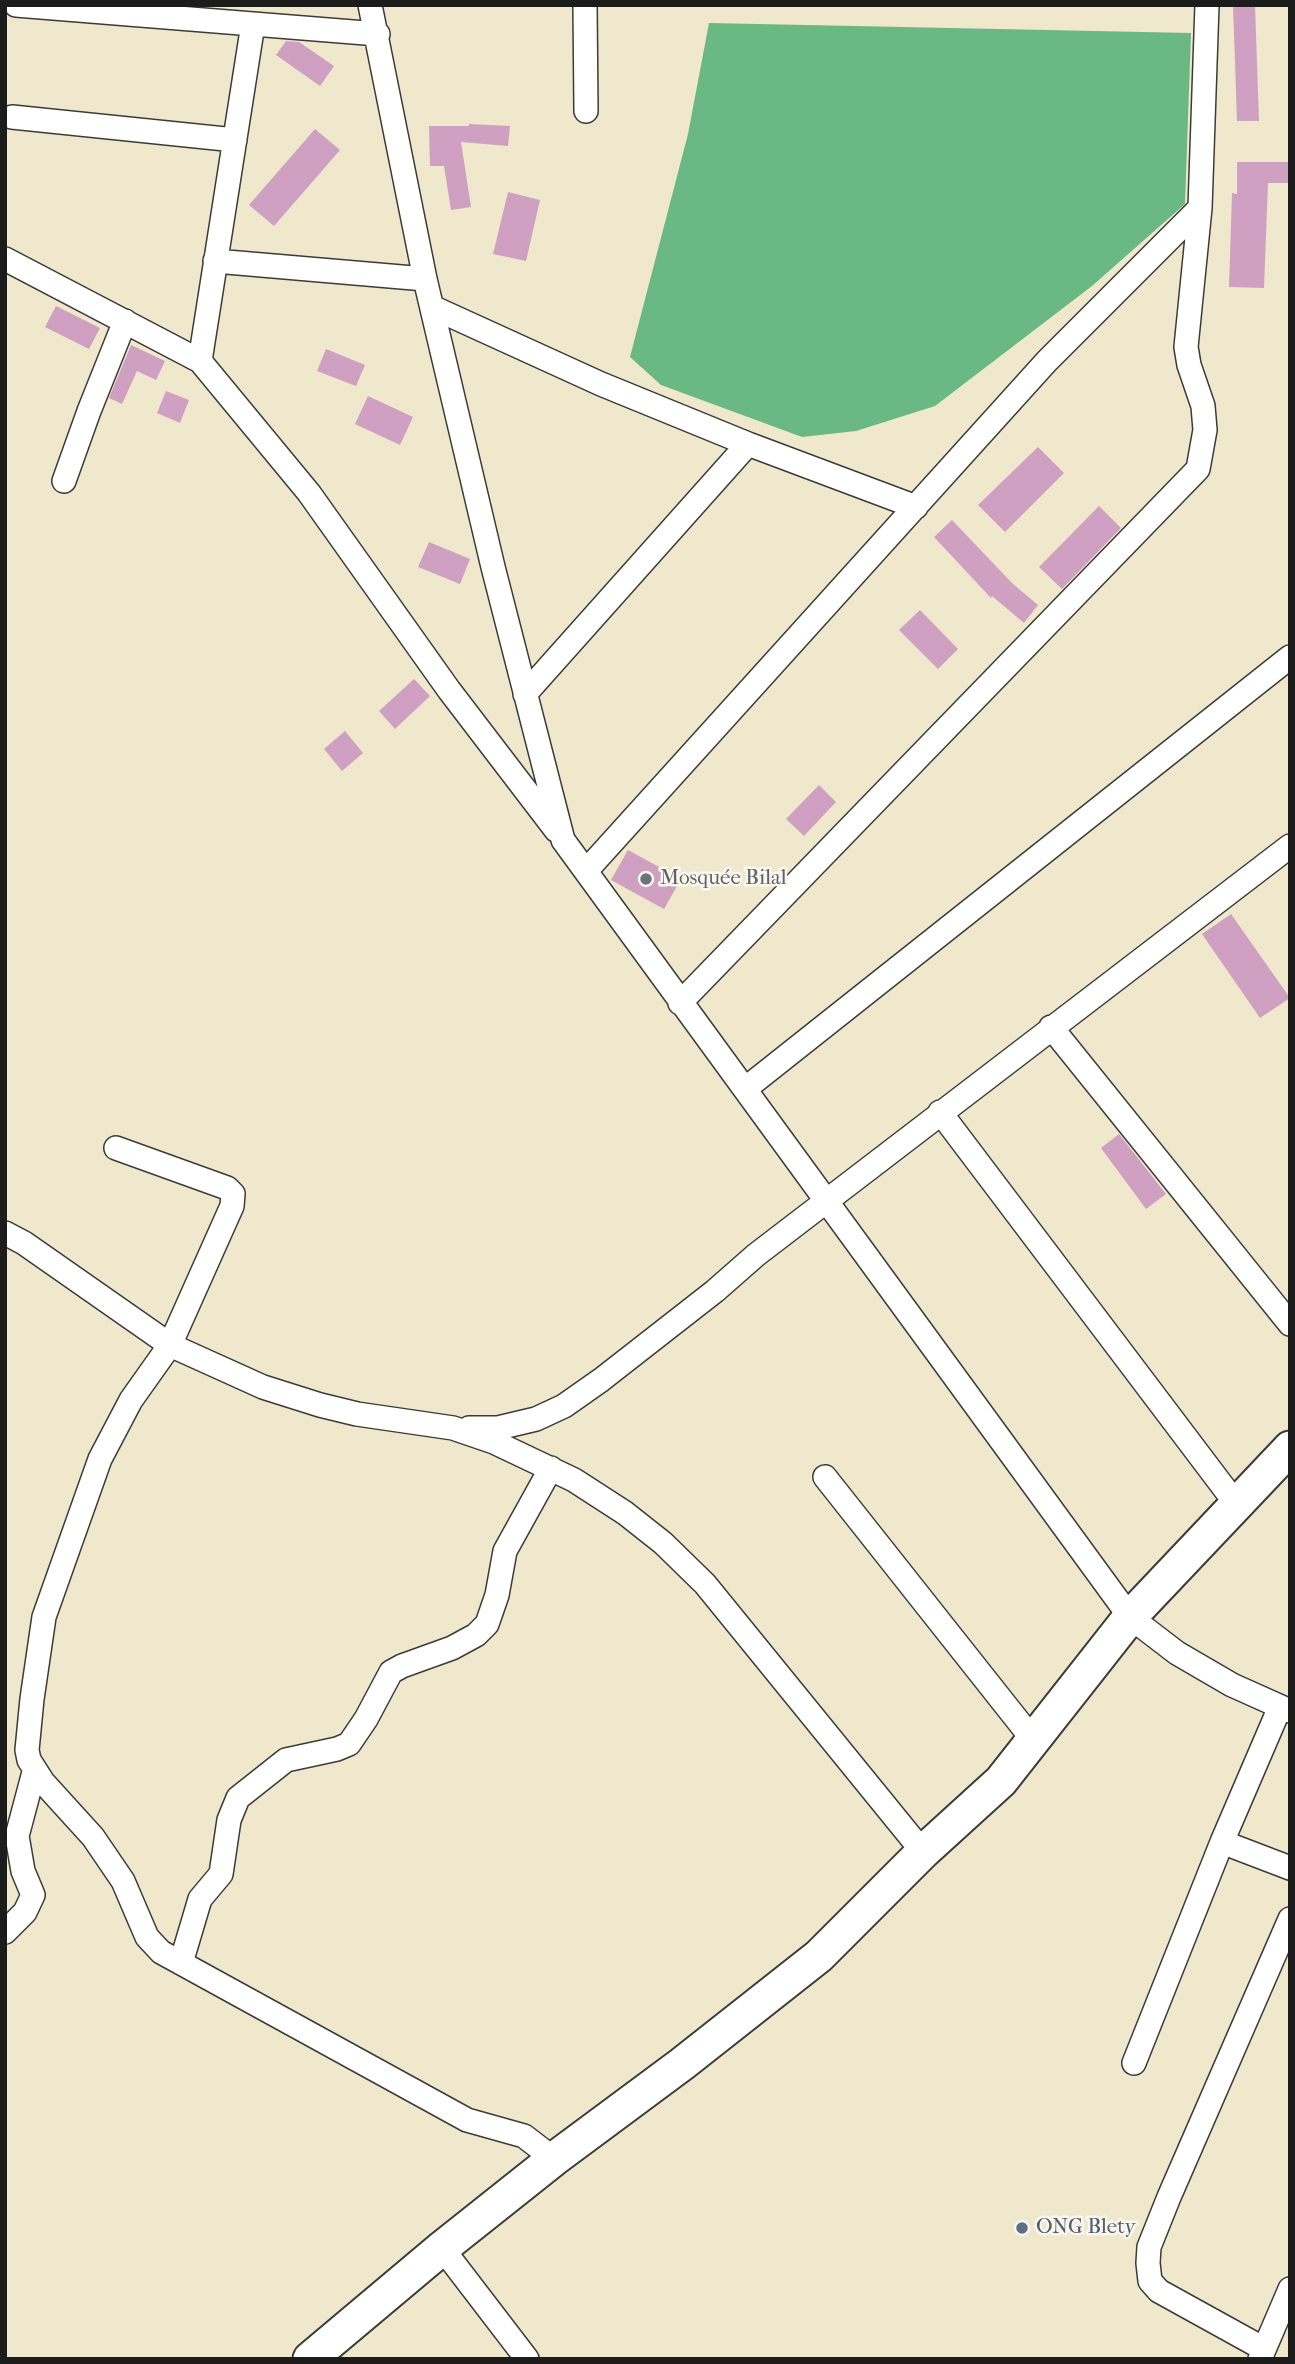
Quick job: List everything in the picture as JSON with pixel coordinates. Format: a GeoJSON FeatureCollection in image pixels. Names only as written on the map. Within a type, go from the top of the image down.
{"type":"FeatureCollection","features":[{"type":"Feature","properties":{"kind":"main road"},"geometry":{"type":"LineString","coordinates":[[310,2359],[442,2248],[554,2159],[682,2064],[819,1956],[923,1852],[1001,1781],[1130,1617],[1290,1448]]}},
{"type":"Feature","properties":{"kind":"street"},"geometry":{"type":"LineString","coordinates":[[16,5],[378,34]]}},
{"type":"Feature","properties":{"kind":"street"},"geometry":{"type":"LineString","coordinates":[[370,5],[378,34],[425,279],[493,568],[563,840]]}},
{"type":"Feature","properties":{"kind":"street"},"geometry":{"type":"LineString","coordinates":[[585,5],[586,111]]}},
{"type":"Feature","properties":{"kind":"street"},"geometry":{"type":"LineString","coordinates":[[680,1003],[1198,469],[1205,430],[1203,406],[1189,365],[1186,347],[1200,208],[1207,5]]}},
{"type":"Feature","properties":{"kind":"street"},"geometry":{"type":"LineString","coordinates":[[200,360],[253,24]]}},
{"type":"Feature","properties":{"kind":"street"},"geometry":{"type":"LineString","coordinates":[[12,117],[235,140]]}},
{"type":"Feature","properties":{"kind":"street"},"geometry":{"type":"LineString","coordinates":[[586,871],[1047,360],[1200,208]]}},
{"type":"Feature","properties":{"kind":"street"},"geometry":{"type":"LineString","coordinates":[[5,259],[200,360],[309,493],[449,690],[586,871],[1130,1617],[1177,1653],[1232,1685],[1285,1709],[1222,1842],[1134,2063]]}},
{"type":"Feature","properties":{"kind":"street"},"geometry":{"type":"LineString","coordinates":[[215,261],[425,279]]}},
{"type":"Feature","properties":{"kind":"street"},"geometry":{"type":"LineString","coordinates":[[432,307],[601,384],[748,444],[916,507]]}},
{"type":"Feature","properties":{"kind":"street"},"geometry":{"type":"LineString","coordinates":[[64,481],[125,321]]}},
{"type":"Feature","properties":{"kind":"street"},"geometry":{"type":"LineString","coordinates":[[525,694],[748,444]]}},
{"type":"Feature","properties":{"kind":"street"},"geometry":{"type":"LineString","coordinates":[[745,1089],[1290,657]]}},
{"type":"Feature","properties":{"kind":"street"},"geometry":{"type":"LineString","coordinates":[[453,1428],[517,1425],[564,1406],[715,1292],[756,1255],[940,1112],[1290,846]]}},
{"type":"Feature","properties":{"kind":"street"},"geometry":{"type":"LineString","coordinates":[[1051,1027],[1290,1324]]}},
{"type":"Feature","properties":{"kind":"street"},"geometry":{"type":"LineString","coordinates":[[940,1112],[1237,1505]]}},
{"type":"Feature","properties":{"kind":"street"},"geometry":{"type":"LineString","coordinates":[[116,1148],[227,1188],[233,1194],[232,1206],[170,1345],[131,1400],[100,1459],[44,1617],[36,1659],[27,1750],[34,1772],[93,1837],[122,1881],[147,1937],[161,1952],[467,2120],[524,2136],[554,2159]]}},
{"type":"Feature","properties":{"kind":"street"},"geometry":{"type":"LineString","coordinates":[[5,1233],[24,1243],[170,1345],[263,1387],[320,1405],[357,1414],[453,1428],[494,1442],[575,1480],[625,1513],[663,1543],[705,1584],[923,1852]]}},
{"type":"Feature","properties":{"kind":"street"},"geometry":{"type":"LineString","coordinates":[[181,1963],[200,1899],[221,1874],[229,1820],[238,1798],[286,1760],[349,1744],[391,1672],[402,1665],[452,1648],[476,1635],[487,1625],[497,1595],[505,1551],[551,1468]]}},
{"type":"Feature","properties":{"kind":"street"},"geometry":{"type":"LineString","coordinates":[[825,1477],[1034,1741]]}},
{"type":"Feature","properties":{"kind":"street"},"geometry":{"type":"LineString","coordinates":[[5,1932],[25,1912],[33,1895],[23,1871],[17,1836],[34,1772]]}},
{"type":"Feature","properties":{"kind":"street"},"geometry":{"type":"LineString","coordinates":[[1222,1842],[1290,1868]]}},
{"type":"Feature","properties":{"kind":"street"},"geometry":{"type":"LineString","coordinates":[[1290,1919],[1149,2247],[1150,2281],[1159,2291],[1262,2354],[1284,2321],[1290,2289]]}},
{"type":"Feature","properties":{"kind":"street"},"geometry":{"type":"LineString","coordinates":[[442,2248],[527,2359]]}},
{"type":"Feature","properties":{"kind":"green space"},"geometry":{"type":"Polygon","coordinates":[[[709,23],[1191,33],[1185,204],[1092,286],[935,406],[856,431],[802,437],[661,385],[630,357],[688,134],[709,23]]]}},
{"type":"Feature","properties":{"kind":"building"},"geometry":{"type":"Polygon","coordinates":[[[1233,5],[1255,5],[1259,121],[1237,121],[1233,5]]]}},
{"type":"Feature","properties":{"kind":"building"},"geometry":{"type":"Polygon","coordinates":[[[286,41],[299,42],[334,66],[320,86],[276,55],[286,41]]]}},
{"type":"Feature","properties":{"kind":"building"},"geometry":{"type":"Polygon","coordinates":[[[429,126],[510,126],[508,146],[461,142],[471,207],[451,210],[444,166],[430,166],[429,126]]]}},
{"type":"Feature","properties":{"kind":"building"},"geometry":{"type":"Polygon","coordinates":[[[315,129],[340,150],[274,226],[249,205],[315,129]]]}},
{"type":"Feature","properties":{"kind":"building"},"geometry":{"type":"Polygon","coordinates":[[[1237,162],[1290,162],[1290,183],[1268,183],[1264,288],[1229,287],[1232,193],[1237,194],[1237,162]]]}},
{"type":"Feature","properties":{"kind":"building"},"geometry":{"type":"Polygon","coordinates":[[[508,192],[540,200],[526,261],[493,254],[508,192]]]}},
{"type":"Feature","properties":{"kind":"building"},"geometry":{"type":"Polygon","coordinates":[[[56,306],[100,328],[89,349],[45,327],[56,306]]]}},
{"type":"Feature","properties":{"kind":"building"},"geometry":{"type":"Polygon","coordinates":[[[131,345],[165,361],[156,380],[137,371],[122,404],[109,398],[131,345]]]}},
{"type":"Feature","properties":{"kind":"building"},"geometry":{"type":"Polygon","coordinates":[[[326,349],[365,365],[356,386],[317,371],[326,349]]]}},
{"type":"Feature","properties":{"kind":"building"},"geometry":{"type":"Polygon","coordinates":[[[166,391],[189,400],[180,423],[157,413],[166,391]]]}},
{"type":"Feature","properties":{"kind":"building"},"geometry":{"type":"Polygon","coordinates":[[[368,396],[413,417],[400,445],[355,424],[368,396]]]}},
{"type":"Feature","properties":{"kind":"building"},"geometry":{"type":"Polygon","coordinates":[[[1038,447],[1064,473],[1005,532],[978,505],[1038,447]]]}},
{"type":"Feature","properties":{"kind":"building"},"geometry":{"type":"Polygon","coordinates":[[[1099,506],[1121,528],[1062,589],[1039,567],[1099,506]]]}},
{"type":"Feature","properties":{"kind":"building"},"geometry":{"type":"Polygon","coordinates":[[[952,520],[1013,584],[1038,605],[1024,623],[992,596],[991,598],[934,537],[952,520]]]}},
{"type":"Feature","properties":{"kind":"building"},"geometry":{"type":"Polygon","coordinates":[[[429,542],[470,559],[460,584],[418,567],[429,542]]]}},
{"type":"Feature","properties":{"kind":"building"},"geometry":{"type":"Polygon","coordinates":[[[920,610],[958,649],[938,669],[899,630],[920,610]]]}},
{"type":"Feature","properties":{"kind":"building"},"geometry":{"type":"Polygon","coordinates":[[[414,679],[430,696],[395,729],[379,711],[414,679]]]}},
{"type":"Feature","properties":{"kind":"building"},"geometry":{"type":"Polygon","coordinates":[[[345,731],[363,753],[342,771],[324,749],[345,731]]]}},
{"type":"Feature","properties":{"kind":"building"},"geometry":{"type":"Polygon","coordinates":[[[819,785],[836,802],[804,836],[786,819],[819,785]]]}},
{"type":"Feature","properties":{"kind":"building","name":"Mosquée Bilal"},"geometry":{"type":"Polygon","coordinates":[[[628,850],[681,879],[664,909],[611,880],[628,850]]]}},
{"type":"Feature","properties":{"kind":"building"},"geometry":{"type":"Polygon","coordinates":[[[1231,914],[1290,998],[1260,1018],[1202,934],[1231,914]]]}},
{"type":"Feature","properties":{"kind":"building"},"geometry":{"type":"Polygon","coordinates":[[[1119,1134],[1166,1194],[1146,1209],[1101,1148],[1119,1134]]]}},
{"type":"Feature","properties":{"kind":"place","name":"Mosquée Bilal"},"geometry":{"type":"Point","coordinates":[646,879]}},
{"type":"Feature","properties":{"kind":"place","name":"ONG Blety"},"geometry":{"type":"Point","coordinates":[1022,2228]}}]}
